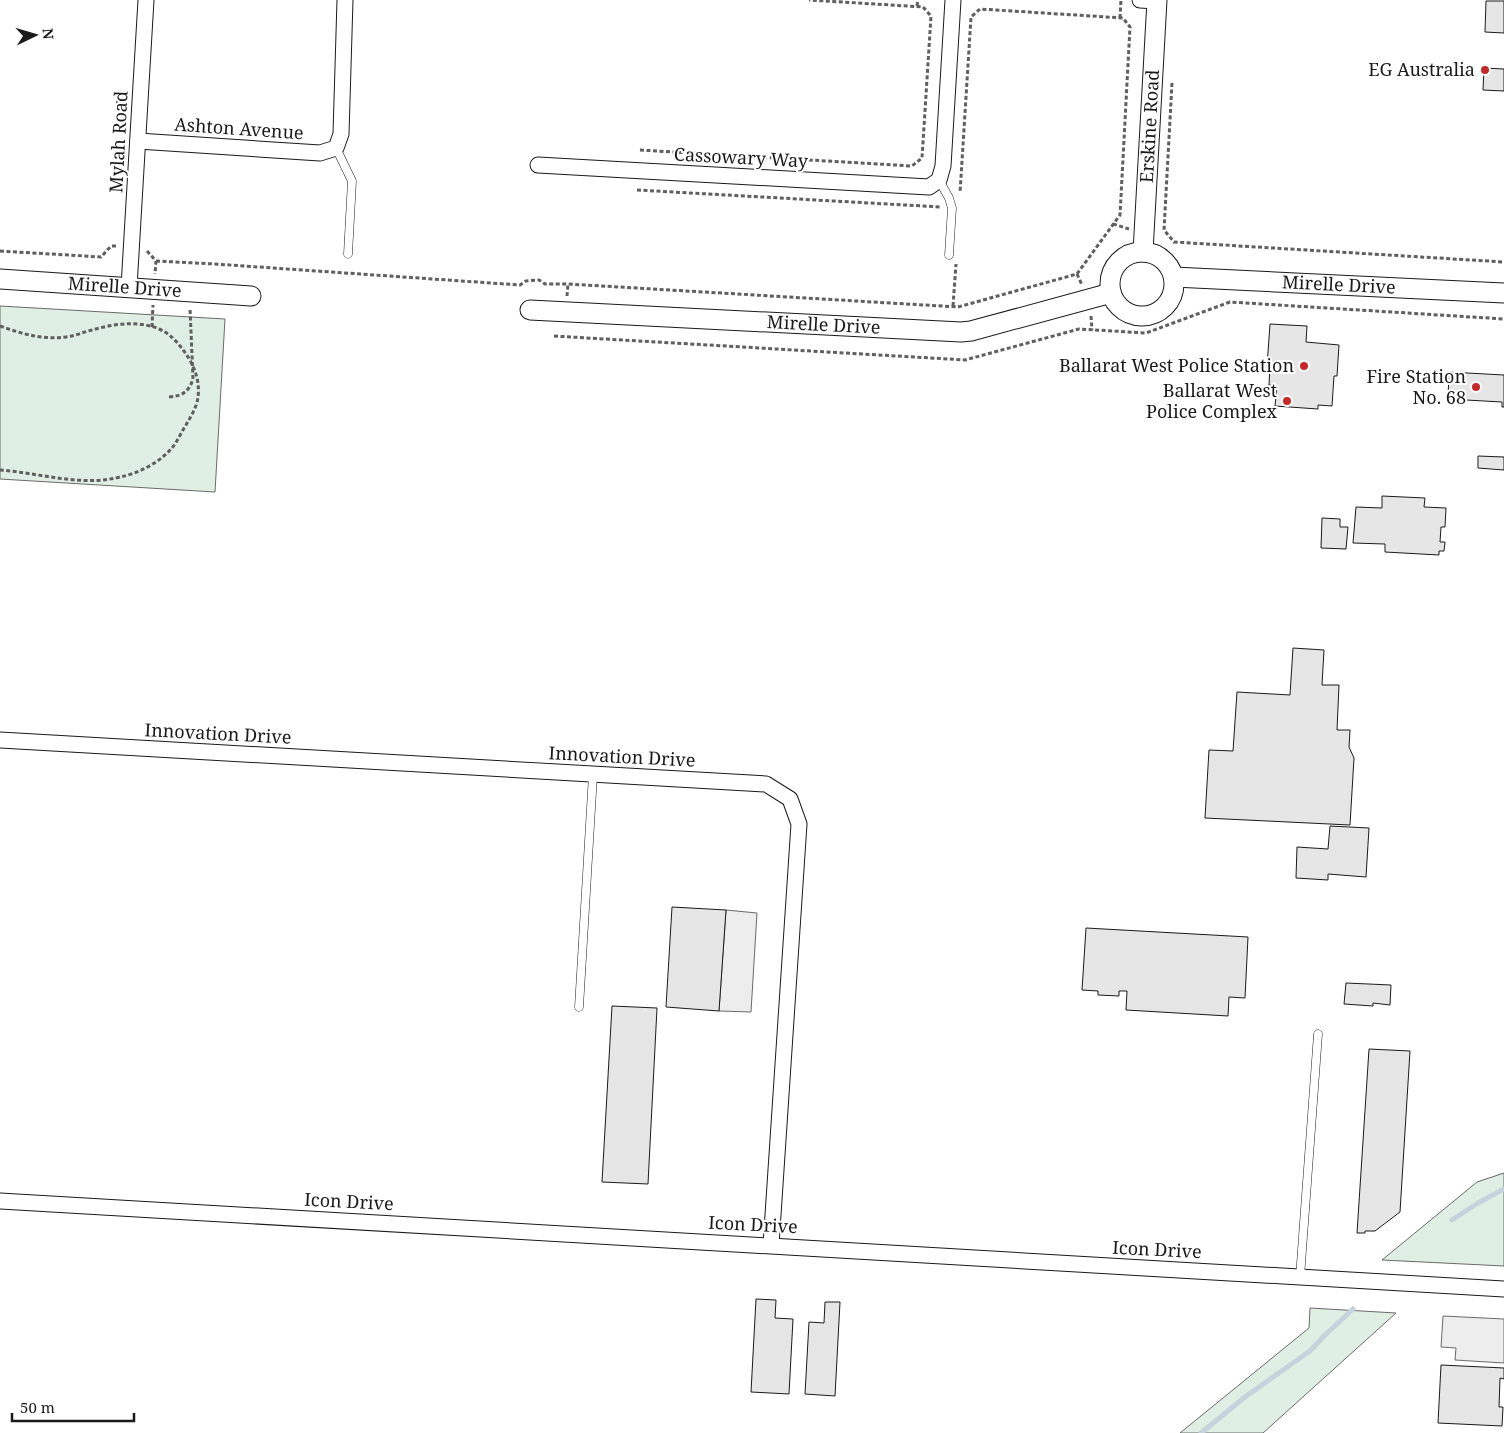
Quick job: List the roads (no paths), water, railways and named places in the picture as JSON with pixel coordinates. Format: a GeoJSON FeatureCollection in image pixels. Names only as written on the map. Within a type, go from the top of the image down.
{"type":"FeatureCollection","features":[{"type":"Feature","properties":{"kind":"street","name":"Mylah Road"},"geometry":{"type":"LineString","coordinates":[[129,287],[146,0]]}},
{"type":"Feature","properties":{"kind":"street"},"geometry":{"type":"LineString","coordinates":[[336,148],[342,134],[345,0]]}},
{"type":"Feature","properties":{"kind":"street"},"geometry":{"type":"LineString","coordinates":[[939,180],[943,166],[953,0]]}},
{"type":"Feature","properties":{"kind":"street","name":"Erskine Road"},"geometry":{"type":"LineString","coordinates":[[1143,252],[1151,0]]}},
{"type":"Feature","properties":{"kind":"street","name":"Ashton Avenue"},"geometry":{"type":"LineString","coordinates":[[138,141],[320,153],[336,148]]}},
{"type":"Feature","properties":{"kind":"street","name":"Cassowary Way"},"geometry":{"type":"LineString","coordinates":[[538,165],[924,188],[939,180]]}},
{"type":"Feature","properties":{"kind":"street"},"geometry":{"type":"LineString","coordinates":[[1143,252],[1154,254],[1162,259],[1174,277],[1174,288],[1171,298],[1165,307],[1156,314],[1146,317],[1134,316],[1125,312],[1111,294],[1110,284],[1111,274],[1116,265],[1133,253],[1143,252]]}},
{"type":"Feature","properties":{"kind":"street","name":"Mirelle Drive"},"geometry":{"type":"LineString","coordinates":[[1174,277],[1504,293]]}},
{"type":"Feature","properties":{"kind":"street","name":"Mirelle Drive"},"geometry":{"type":"LineString","coordinates":[[0,279],[250,296]]}},
{"type":"Feature","properties":{"kind":"street","name":"Mirelle Drive"},"geometry":{"type":"LineString","coordinates":[[530,310],[961,332],[1111,294]]}},
{"type":"Feature","properties":{"kind":"street","name":"Innovation Drive"},"geometry":{"type":"LineString","coordinates":[[0,740],[766,784],[790,798],[798,824],[771,1245]]}},
{"type":"Feature","properties":{"kind":"street","name":"Icon Drive"},"geometry":{"type":"LineString","coordinates":[[0,1201],[1504,1289]]}},
{"type":"Feature","properties":{"kind":"lane"},"geometry":{"type":"LineString","coordinates":[[336,148],[352,181],[348,254]]}},
{"type":"Feature","properties":{"kind":"lane"},"geometry":{"type":"LineString","coordinates":[[939,180],[952,208],[952,256]]}},
{"type":"Feature","properties":{"kind":"lane"},"geometry":{"type":"LineString","coordinates":[[579,1007],[593,775]]}},
{"type":"Feature","properties":{"kind":"lane"},"geometry":{"type":"LineString","coordinates":[[1300,1277],[1318,1034]]}},
{"type":"Feature","properties":{"kind":"waterway"},"geometry":{"type":"LineString","coordinates":[[1452,1220],[1504,1189]]}},
{"type":"Feature","properties":{"kind":"waterway"},"geometry":{"type":"LineString","coordinates":[[1201,1433],[1245,1397],[1310,1351],[1353,1309]]}},
{"type":"Feature","properties":{"kind":"place","name":"EG Australia"},"geometry":{"type":"Point","coordinates":[1485,70]}},
{"type":"Feature","properties":{"kind":"place","name":"Ballarat West Police Station"},"geometry":{"type":"Point","coordinates":[1304,366]}},
{"type":"Feature","properties":{"kind":"place","name":"Fire Station No. 68"},"geometry":{"type":"Point","coordinates":[1476,387]}},
{"type":"Feature","properties":{"kind":"place","name":"Ballarat West Police Complex"},"geometry":{"type":"Point","coordinates":[1287,401]}}]}
